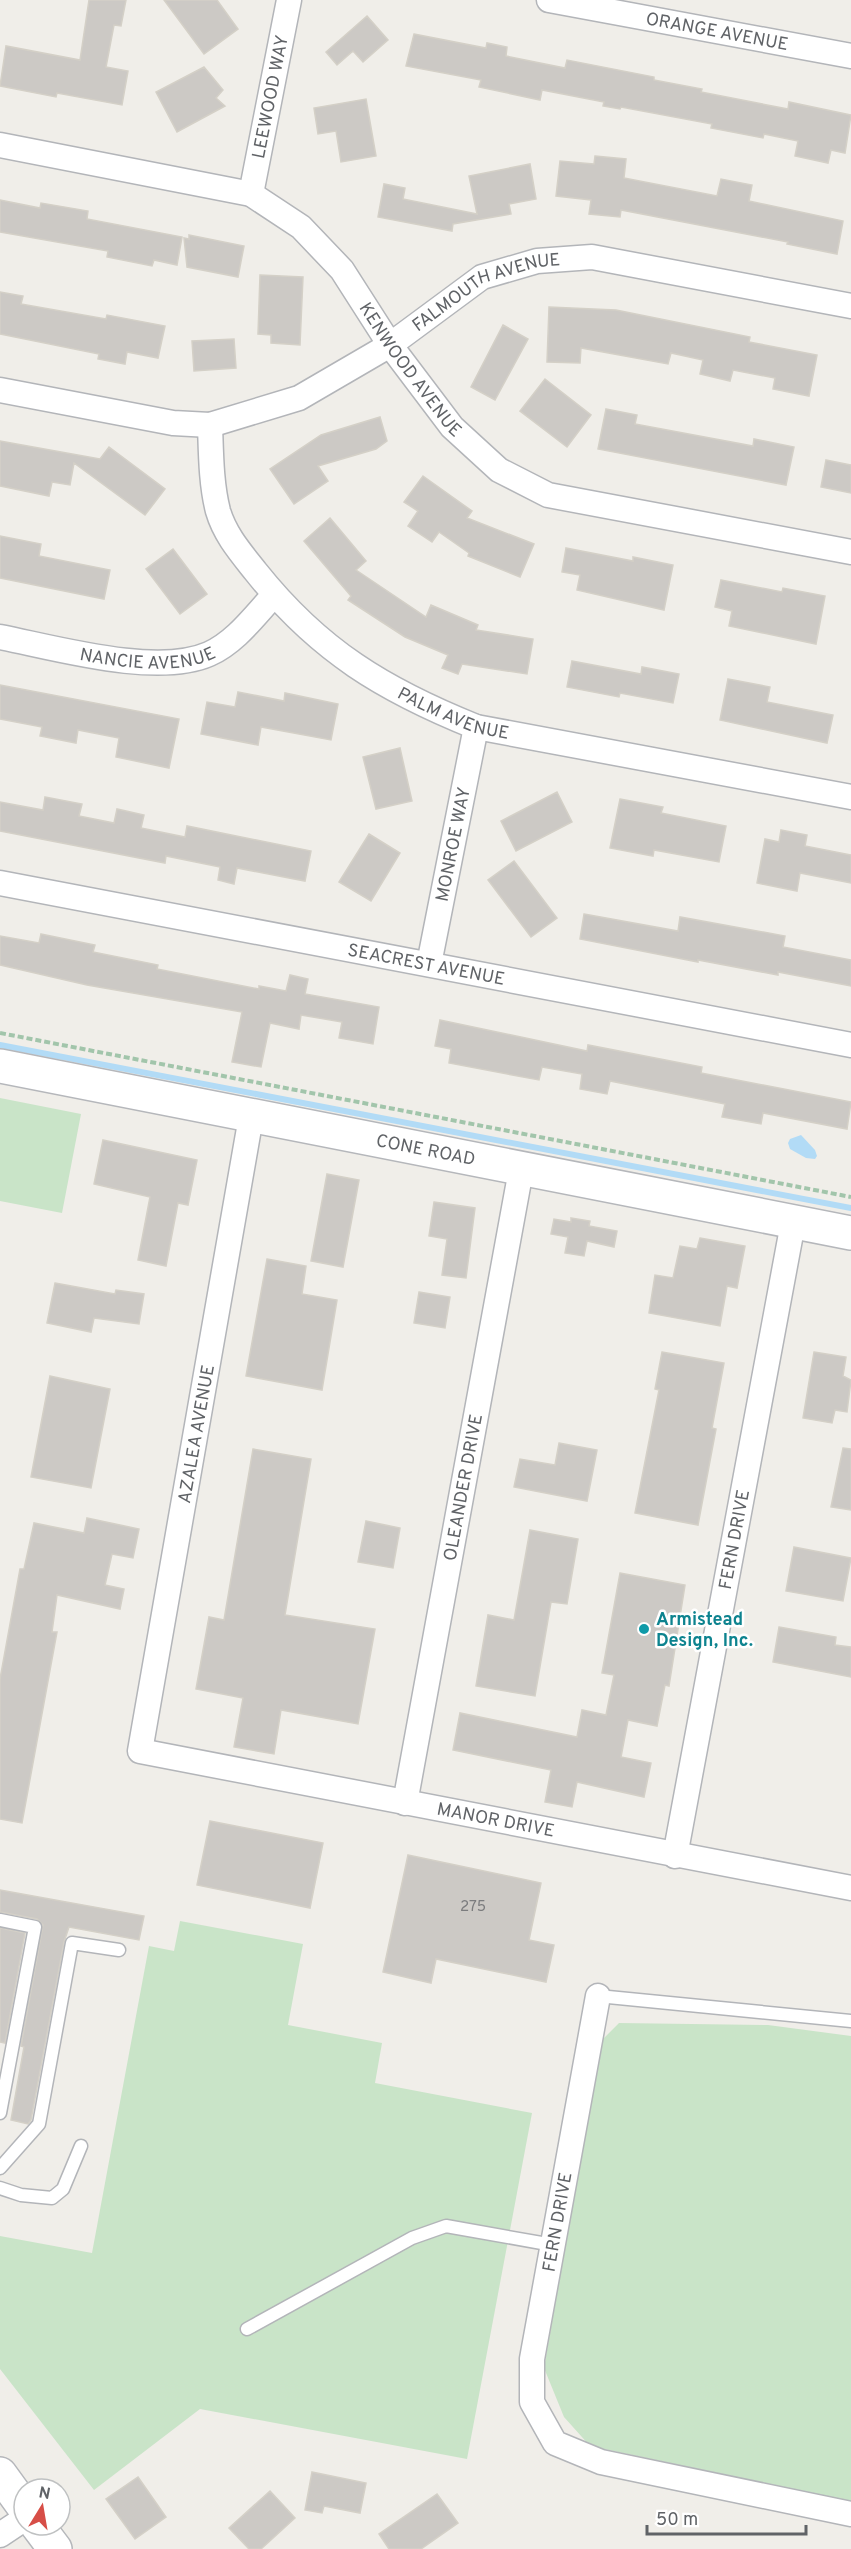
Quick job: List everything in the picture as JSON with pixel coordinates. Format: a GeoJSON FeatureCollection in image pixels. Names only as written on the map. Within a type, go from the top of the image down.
{"type":"FeatureCollection","features":[{"type":"Feature","properties":{"kind":"street","name":"LEEWOOD WAY"},"geometry":{"type":"LineString","coordinates":[[251,194],[289,0]]}},
{"type":"Feature","properties":{"kind":"street","name":"ORANGE AVENUE"},"geometry":{"type":"LineString","coordinates":[[549,0],[851,56]]}},
{"type":"Feature","properties":{"kind":"street","name":"KENWOOD AVENUE"},"geometry":{"type":"LineString","coordinates":[[0,146],[251,194],[301,227],[342,270],[390,345],[452,427],[499,470],[548,495],[851,552]]}},
{"type":"Feature","properties":{"kind":"street","name":"FALMOUTH AVENUE"},"geometry":{"type":"LineString","coordinates":[[0,390],[173,423],[210,425],[299,398],[390,345],[482,277],[537,261],[592,257],[851,306]]}},
{"type":"Feature","properties":{"kind":"street","name":"PALM AVENUE"},"geometry":{"type":"LineString","coordinates":[[210,425],[218,510],[231,540],[274,595],[323,643],[368,676],[422,705],[476,727],[851,797]]}},
{"type":"Feature","properties":{"kind":"street","name":"NANCIE AVENUE"},"geometry":{"type":"LineString","coordinates":[[0,637],[127,661],[172,664],[209,654],[232,639],[274,595]]}},
{"type":"Feature","properties":{"kind":"street","name":"MONROE WAY"},"geometry":{"type":"LineString","coordinates":[[429,964],[476,727]]}},
{"type":"Feature","properties":{"kind":"street","name":"SEACREST AVENUE"},"geometry":{"type":"LineString","coordinates":[[0,883],[851,1045]]}},
{"type":"Feature","properties":{"kind":"street","name":"CONE ROAD"},"geometry":{"type":"LineString","coordinates":[[0,1066],[851,1233]]}},
{"type":"Feature","properties":{"kind":"street","name":"AZALEA AVENUE"},"geometry":{"type":"LineString","coordinates":[[140,1751],[251,1117]]}},
{"type":"Feature","properties":{"kind":"street","name":"OLEANDER DRIVE"},"geometry":{"type":"LineString","coordinates":[[405,1803],[521,1170]]}},
{"type":"Feature","properties":{"kind":"street","name":"FERN DRIVE"},"geometry":{"type":"LineString","coordinates":[[675,1856],[793,1223]]}},
{"type":"Feature","properties":{"kind":"street","name":"MANOR DRIVE"},"geometry":{"type":"LineString","coordinates":[[140,1751],[675,1856],[851,1888]]}},
{"type":"Feature","properties":{"kind":"street","name":"FERN DRIVE"},"geometry":{"type":"LineString","coordinates":[[598,1996],[532,2359],[532,2402],[555,2444],[601,2462],[851,2514]]}},
{"type":"Feature","properties":{"kind":"street"},"geometry":{"type":"LineString","coordinates":[[0,2474],[12,2490]]}},
{"type":"Feature","properties":{"kind":"lane"},"geometry":{"type":"LineString","coordinates":[[0,1920],[35,1927],[6,2051],[0,2113]]}},
{"type":"Feature","properties":{"kind":"lane"},"geometry":{"type":"LineString","coordinates":[[0,2168],[39,2124],[72,1943],[119,1950]]}},
{"type":"Feature","properties":{"kind":"lane"},"geometry":{"type":"LineString","coordinates":[[598,1996],[851,2021]]}},
{"type":"Feature","properties":{"kind":"lane"},"geometry":{"type":"LineString","coordinates":[[0,2188],[21,2195],[52,2198],[63,2189],[81,2146]]}},
{"type":"Feature","properties":{"kind":"lane"},"geometry":{"type":"LineString","coordinates":[[247,2329],[412,2238],[446,2226],[553,2245]]}},
{"type":"Feature","properties":{"kind":"path"},"geometry":{"type":"LineString","coordinates":[[0,1033],[851,1197]]}},
{"type":"Feature","properties":{"kind":"green space"},"geometry":{"type":"Polygon","coordinates":[[[0,1098],[81,1114],[62,1213],[0,1201],[0,1098]]]}},
{"type":"Feature","properties":{"kind":"green space"},"geometry":{"type":"Polygon","coordinates":[[[180,1921],[303,1944],[288,2025],[382,2043],[375,2083],[532,2113],[467,2459],[200,2409],[94,2490],[0,2369],[0,2236],[92,2253],[149,1946],[174,1951],[180,1921]]]}},
{"type":"Feature","properties":{"kind":"green space"},"geometry":{"type":"Polygon","coordinates":[[[619,2023],[768,2025],[851,2036],[851,2501],[590,2446],[564,2417],[544,2368],[600,2042],[619,2023]]]}},
{"type":"Feature","properties":{"kind":"water"},"geometry":{"type":"Polygon","coordinates":[[[801,1135],[815,1150],[817,1156],[815,1159],[806,1158],[790,1149],[788,1143],[790,1139],[801,1135]]]}},
{"type":"Feature","properties":{"kind":"building"},"geometry":{"type":"Polygon","coordinates":[[[89,0],[126,0],[121,26],[114,25],[106,67],[128,71],[122,105],[57,93],[56,97],[0,86],[6,46],[80,60],[89,0]]]}},
{"type":"Feature","properties":{"kind":"building"},"geometry":{"type":"Polygon","coordinates":[[[164,0],[217,0],[238,29],[204,54],[164,0]]]}},
{"type":"Feature","properties":{"kind":"building"},"geometry":{"type":"Polygon","coordinates":[[[367,16],[388,40],[363,62],[353,51],[337,65],[326,52],[367,16]]]}},
{"type":"Feature","properties":{"kind":"building"},"geometry":{"type":"Polygon","coordinates":[[[414,34],[486,48],[487,43],[507,47],[506,56],[565,68],[567,60],[654,77],[654,80],[702,89],[701,92],[788,109],[789,102],[851,115],[845,153],[831,150],[828,163],[795,156],[798,141],[764,134],[763,138],[711,128],[712,124],[621,107],[620,109],[603,106],[604,102],[542,90],[540,100],[479,87],[481,80],[406,66],[414,34]]]}},
{"type":"Feature","properties":{"kind":"building"},"geometry":{"type":"Polygon","coordinates":[[[204,67],[223,90],[216,98],[225,106],[177,132],[156,92],[204,67]]]}},
{"type":"Feature","properties":{"kind":"building"},"geometry":{"type":"Polygon","coordinates":[[[366,99],[376,156],[341,162],[336,131],[318,134],[314,108],[366,99]]]}},
{"type":"Feature","properties":{"kind":"building"},"geometry":{"type":"Polygon","coordinates":[[[595,156],[626,159],[624,178],[717,196],[721,179],[752,185],[749,201],[843,221],[837,254],[787,244],[788,242],[621,210],[620,217],[589,214],[591,200],[556,196],[560,161],[594,164],[595,156]]]}},
{"type":"Feature","properties":{"kind":"building"},"geometry":{"type":"Polygon","coordinates":[[[530,164],[536,199],[509,204],[511,214],[453,224],[452,231],[378,217],[384,184],[405,188],[403,199],[477,214],[469,176],[530,164]]]}},
{"type":"Feature","properties":{"kind":"building"},"geometry":{"type":"Polygon","coordinates":[[[0,200],[40,208],[41,203],[88,211],[87,219],[182,237],[177,265],[154,260],[152,266],[107,257],[108,251],[0,232],[0,200]]]}},
{"type":"Feature","properties":{"kind":"building"},"geometry":{"type":"Polygon","coordinates":[[[189,235],[244,246],[238,277],[187,267],[184,238],[189,239],[189,235]]]}},
{"type":"Feature","properties":{"kind":"building"},"geometry":{"type":"Polygon","coordinates":[[[260,275],[303,277],[300,345],[271,343],[271,335],[258,334],[260,275]]]}},
{"type":"Feature","properties":{"kind":"building"},"geometry":{"type":"Polygon","coordinates":[[[0,292],[23,296],[21,304],[106,319],[107,315],[165,326],[158,358],[127,352],[125,364],[98,359],[99,354],[0,334],[0,292]]]}},
{"type":"Feature","properties":{"kind":"building"},"geometry":{"type":"Polygon","coordinates":[[[549,307],[616,310],[750,337],[749,342],[817,355],[809,396],[773,389],[775,378],[733,370],[730,381],[700,374],[703,360],[671,353],[668,364],[581,348],[580,363],[547,362],[549,307]]]}},
{"type":"Feature","properties":{"kind":"building"},"geometry":{"type":"Polygon","coordinates":[[[503,325],[528,339],[495,400],[471,387],[503,325]]]}},
{"type":"Feature","properties":{"kind":"building"},"geometry":{"type":"Polygon","coordinates":[[[234,339],[236,368],[194,371],[192,341],[234,339]]]}},
{"type":"Feature","properties":{"kind":"building"},"geometry":{"type":"Polygon","coordinates":[[[545,379],[591,415],[567,447],[520,411],[545,379]]]}},
{"type":"Feature","properties":{"kind":"building"},"geometry":{"type":"Polygon","coordinates":[[[606,409],[637,415],[635,424],[753,446],[754,439],[794,447],[786,485],[598,449],[606,409]]]}},
{"type":"Feature","properties":{"kind":"building"},"geometry":{"type":"Polygon","coordinates":[[[380,417],[387,441],[376,449],[318,466],[328,481],[294,504],[270,469],[321,435],[380,417]]]}},
{"type":"Feature","properties":{"kind":"building"},"geometry":{"type":"Polygon","coordinates":[[[0,441],[100,459],[109,447],[165,489],[145,515],[74,463],[70,485],[52,482],[49,496],[0,486],[0,441]]]}},
{"type":"Feature","properties":{"kind":"building"},"geometry":{"type":"Polygon","coordinates":[[[826,460],[851,465],[851,493],[821,487],[826,460]]]}},
{"type":"Feature","properties":{"kind":"building"},"geometry":{"type":"Polygon","coordinates":[[[423,476],[472,511],[467,518],[534,544],[520,577],[468,556],[469,553],[439,532],[432,542],[408,526],[418,511],[404,502],[423,476]]]}},
{"type":"Feature","properties":{"kind":"building"},"geometry":{"type":"Polygon","coordinates":[[[330,518],[366,561],[356,570],[426,617],[431,605],[478,625],[476,630],[533,639],[527,674],[462,664],[458,674],[442,668],[448,655],[405,637],[348,600],[351,596],[304,541],[330,518]]]}},
{"type":"Feature","properties":{"kind":"building"},"geometry":{"type":"Polygon","coordinates":[[[0,536],[41,544],[39,556],[110,570],[104,599],[0,578],[0,536]]]}},
{"type":"Feature","properties":{"kind":"building"},"geometry":{"type":"Polygon","coordinates":[[[566,548],[633,561],[633,557],[673,565],[664,610],[577,590],[580,575],[562,572],[566,548]]]}},
{"type":"Feature","properties":{"kind":"building"},"geometry":{"type":"Polygon","coordinates":[[[173,549],[207,594],[180,614],[146,569],[173,549]]]}},
{"type":"Feature","properties":{"kind":"building"},"geometry":{"type":"Polygon","coordinates":[[[721,580],[782,592],[783,588],[825,596],[816,644],[729,626],[732,611],[715,607],[721,580]]]}},
{"type":"Feature","properties":{"kind":"building"},"geometry":{"type":"Polygon","coordinates":[[[572,661],[641,674],[642,667],[679,674],[673,703],[620,693],[619,697],[567,687],[572,661]]]}},
{"type":"Feature","properties":{"kind":"building"},"geometry":{"type":"Polygon","coordinates":[[[728,679],[770,687],[767,702],[833,715],[827,743],[720,720],[728,679]]]}},
{"type":"Feature","properties":{"kind":"building"},"geometry":{"type":"Polygon","coordinates":[[[0,685],[179,719],[169,768],[116,757],[119,738],[78,730],[76,743],[40,736],[42,727],[0,719],[0,685]]]}},
{"type":"Feature","properties":{"kind":"building"},"geometry":{"type":"Polygon","coordinates":[[[238,692],[284,701],[285,693],[338,704],[331,740],[261,727],[258,745],[201,734],[207,702],[235,707],[238,692]]]}},
{"type":"Feature","properties":{"kind":"building"},"geometry":{"type":"Polygon","coordinates":[[[400,748],[412,801],[376,809],[363,757],[400,748]]]}},
{"type":"Feature","properties":{"kind":"building"},"geometry":{"type":"Polygon","coordinates":[[[557,792],[572,822],[516,851],[501,821],[557,792]]]}},
{"type":"Feature","properties":{"kind":"building"},"geometry":{"type":"Polygon","coordinates":[[[45,797],[82,804],[79,816],[114,823],[117,809],[144,815],[141,828],[185,837],[187,826],[311,851],[305,881],[237,868],[234,884],[218,880],[220,867],[166,856],[165,863],[0,831],[0,802],[43,810],[45,797]]]}},
{"type":"Feature","properties":{"kind":"building"},"geometry":{"type":"Polygon","coordinates":[[[620,799],[663,807],[661,813],[726,826],[719,862],[654,850],[653,856],[610,848],[620,799]]]}},
{"type":"Feature","properties":{"kind":"building"},"geometry":{"type":"Polygon","coordinates":[[[781,830],[807,835],[805,846],[851,855],[851,883],[800,873],[797,891],[757,883],[765,839],[779,842],[781,830]]]}},
{"type":"Feature","properties":{"kind":"building"},"geometry":{"type":"Polygon","coordinates":[[[369,834],[400,853],[371,901],[339,882],[369,834]]]}},
{"type":"Feature","properties":{"kind":"building"},"geometry":{"type":"Polygon","coordinates":[[[514,861],[557,918],[531,937],[488,880],[514,861]]]}},
{"type":"Feature","properties":{"kind":"building"},"geometry":{"type":"Polygon","coordinates":[[[584,914],[678,931],[680,917],[785,936],[783,947],[851,960],[851,986],[778,972],[778,975],[698,960],[698,962],[580,939],[584,914]]]}},
{"type":"Feature","properties":{"kind":"building"},"geometry":{"type":"Polygon","coordinates":[[[41,934],[95,945],[93,952],[158,965],[157,969],[259,989],[259,986],[286,991],[290,975],[308,979],[305,994],[379,1007],[373,1044],[339,1038],[342,1022],[301,1015],[299,1029],[270,1023],[261,1067],[232,1062],[242,1012],[87,985],[0,965],[0,936],[39,943],[41,934]]]}},
{"type":"Feature","properties":{"kind":"building"},"geometry":{"type":"Polygon","coordinates":[[[440,1020],[587,1051],[588,1045],[702,1067],[701,1073],[851,1102],[847,1129],[763,1113],[761,1124],[722,1117],[725,1104],[610,1081],[607,1094],[580,1089],[582,1074],[542,1067],[539,1080],[449,1063],[451,1049],[435,1046],[440,1020]]]}},
{"type":"Feature","properties":{"kind":"building"},"geometry":{"type":"Polygon","coordinates":[[[103,1140],[197,1160],[188,1205],[178,1203],[166,1266],[138,1260],[150,1197],[94,1184],[103,1140]]]}},
{"type":"Feature","properties":{"kind":"building"},"geometry":{"type":"Polygon","coordinates":[[[327,1174],[359,1180],[343,1267],[311,1261],[327,1174]]]}},
{"type":"Feature","properties":{"kind":"building"},"geometry":{"type":"Polygon","coordinates":[[[434,1202],[475,1208],[466,1278],[442,1275],[447,1239],[429,1236],[434,1202]]]}},
{"type":"Feature","properties":{"kind":"building"},"geometry":{"type":"Polygon","coordinates":[[[571,1218],[590,1221],[589,1226],[617,1231],[614,1247],[587,1241],[584,1256],[565,1253],[568,1237],[551,1234],[554,1219],[571,1222],[571,1218]]]}},
{"type":"Feature","properties":{"kind":"building"},"geometry":{"type":"Polygon","coordinates":[[[700,1238],[745,1246],[737,1288],[727,1286],[720,1326],[649,1313],[655,1275],[673,1278],[680,1246],[697,1249],[700,1238]]]}},
{"type":"Feature","properties":{"kind":"building"},"geometry":{"type":"Polygon","coordinates":[[[267,1259],[306,1266],[302,1294],[337,1300],[322,1390],[246,1376],[267,1259]]]}},
{"type":"Feature","properties":{"kind":"building"},"geometry":{"type":"Polygon","coordinates":[[[55,1283],[115,1294],[116,1290],[144,1294],[139,1324],[94,1318],[91,1332],[47,1323],[55,1283]]]}},
{"type":"Feature","properties":{"kind":"building"},"geometry":{"type":"Polygon","coordinates":[[[419,1292],[450,1297],[445,1328],[414,1323],[419,1292]]]}},
{"type":"Feature","properties":{"kind":"building"},"geometry":{"type":"Polygon","coordinates":[[[662,1352],[724,1363],[712,1428],[716,1429],[698,1525],[635,1513],[659,1390],[655,1389],[662,1352]]]}},
{"type":"Feature","properties":{"kind":"building"},"geometry":{"type":"Polygon","coordinates":[[[814,1352],[846,1357],[843,1376],[851,1380],[847,1412],[835,1410],[832,1423],[803,1418],[814,1352]]]}},
{"type":"Feature","properties":{"kind":"building"},"geometry":{"type":"Polygon","coordinates":[[[50,1376],[110,1389],[91,1488],[31,1477],[50,1376]]]}},
{"type":"Feature","properties":{"kind":"building"},"geometry":{"type":"Polygon","coordinates":[[[559,1443],[597,1450],[587,1501],[514,1487],[520,1459],[555,1465],[559,1443]]]}},
{"type":"Feature","properties":{"kind":"building"},"geometry":{"type":"Polygon","coordinates":[[[843,1448],[851,1449],[851,1510],[831,1507],[843,1448]]]}},
{"type":"Feature","properties":{"kind":"building"},"geometry":{"type":"Polygon","coordinates":[[[253,1449],[311,1459],[285,1615],[375,1629],[358,1724],[281,1710],[274,1754],[234,1747],[243,1698],[196,1689],[209,1617],[224,1620],[253,1449]]]}},
{"type":"Feature","properties":{"kind":"building"},"geometry":{"type":"Polygon","coordinates":[[[87,1518],[139,1529],[133,1558],[112,1554],[105,1585],[124,1589],[120,1609],[57,1595],[52,1632],[57,1632],[22,1823],[0,1819],[0,1679],[20,1569],[24,1569],[34,1523],[84,1533],[87,1518]]]}},
{"type":"Feature","properties":{"kind":"building"},"geometry":{"type":"Polygon","coordinates":[[[366,1521],[400,1528],[393,1568],[358,1562],[366,1521]]]}},
{"type":"Feature","properties":{"kind":"building"},"geometry":{"type":"Polygon","coordinates":[[[530,1530],[578,1539],[567,1604],[551,1602],[535,1696],[476,1686],[488,1615],[514,1620],[530,1530]]]}},
{"type":"Feature","properties":{"kind":"building"},"geometry":{"type":"Polygon","coordinates":[[[794,1547],[851,1558],[843,1601],[786,1591],[794,1547]]]}},
{"type":"Feature","properties":{"kind":"building"},"geometry":{"type":"Polygon","coordinates":[[[620,1573],[685,1585],[669,1686],[665,1685],[657,1726],[628,1720],[621,1757],[651,1763],[644,1797],[577,1782],[572,1807],[545,1802],[551,1770],[453,1750],[460,1713],[577,1737],[582,1710],[606,1715],[614,1675],[602,1673],[620,1573]]]}},
{"type":"Feature","properties":{"kind":"building"},"geometry":{"type":"Polygon","coordinates":[[[779,1627],[836,1637],[835,1645],[851,1647],[851,1677],[773,1662],[779,1627]]]}},
{"type":"Feature","properties":{"kind":"building"},"geometry":{"type":"Polygon","coordinates":[[[210,1821],[323,1843],[310,1908],[197,1885],[210,1821]]]}},
{"type":"Feature","properties":{"kind":"building"},"geometry":{"type":"Polygon","coordinates":[[[408,1855],[541,1883],[529,1940],[554,1945],[546,1982],[436,1959],[431,1983],[383,1972],[408,1855]]]}},
{"type":"Feature","properties":{"kind":"building"},"geometry":{"type":"Polygon","coordinates":[[[0,1890],[144,1916],[139,1940],[69,1927],[64,1942],[31,2120],[28,2124],[11,2120],[24,2047],[21,2046],[43,1925],[37,1919],[0,1912],[0,1890]]]}},
{"type":"Feature","properties":{"kind":"building"},"geometry":{"type":"Polygon","coordinates":[[[0,1928],[25,1933],[5,2043],[0,2042],[0,1928]]]}},
{"type":"Feature","properties":{"kind":"building"},"geometry":{"type":"Polygon","coordinates":[[[312,2472],[366,2483],[360,2513],[324,2506],[322,2513],[305,2510],[312,2472]]]}},
{"type":"Feature","properties":{"kind":"building"},"geometry":{"type":"Polygon","coordinates":[[[138,2477],[166,2517],[135,2539],[106,2499],[138,2477]]]}},
{"type":"Feature","properties":{"kind":"building"},"geometry":{"type":"Polygon","coordinates":[[[270,2491],[295,2518],[261,2549],[249,2549],[229,2528],[270,2491]]]}},
{"type":"Feature","properties":{"kind":"building"},"geometry":{"type":"Polygon","coordinates":[[[437,2494],[458,2523],[421,2549],[389,2549],[379,2534],[437,2494]]]}},
{"type":"Feature","properties":{"kind":"waterway"},"geometry":{"type":"LineString","coordinates":[[0,1045],[851,1208]]}},
{"type":"Feature","properties":{"kind":"place","name":"Armistead Design, Inc."},"geometry":{"type":"Point","coordinates":[644,1629]}}]}
